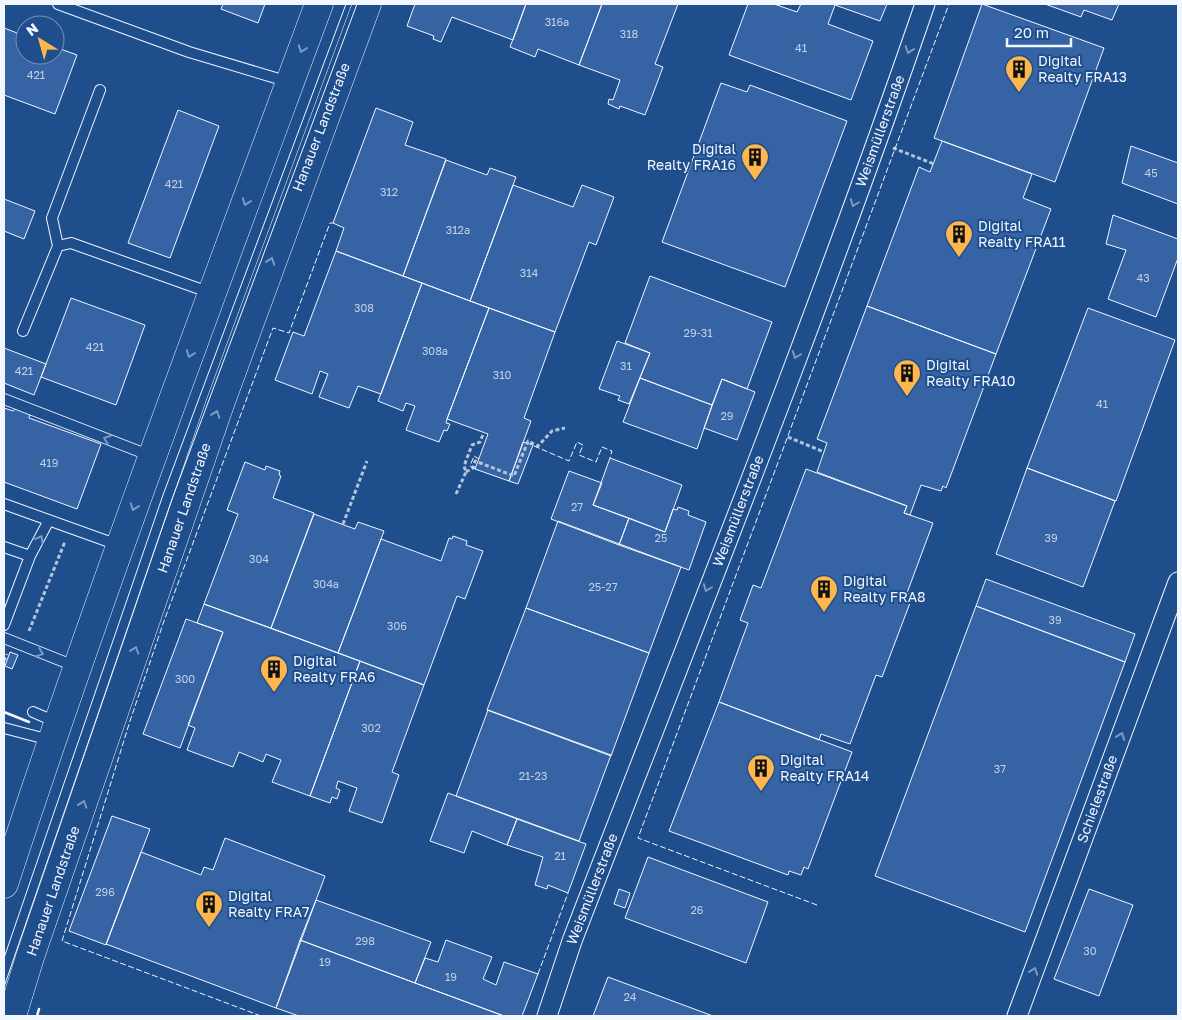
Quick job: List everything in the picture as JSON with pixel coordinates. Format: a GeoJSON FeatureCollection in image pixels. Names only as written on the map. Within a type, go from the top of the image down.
{"type":"FeatureCollection","features":[{"type":"Feature","properties":{"kind":"main road"},"geometry":{"type":"LineString","coordinates":[[4,884],[47,725],[77,667],[152,457],[319,4]]}},
{"type":"Feature","properties":{"kind":"main road","name":"Hanauer Landstraße"},"geometry":{"type":"LineString","coordinates":[[12,1016],[30,957],[220,404],[367,4]]}},
{"type":"Feature","properties":{"kind":"street","name":"Weismüllerstraße"},"geometry":{"type":"LineString","coordinates":[[547,1016],[576,932],[877,140],[925,4]]}},
{"type":"Feature","properties":{"kind":"street","name":"Schielestraße"},"geometry":{"type":"LineString","coordinates":[[1016,1016],[1178,582]]}},
{"type":"Feature","properties":{"kind":"lane"},"geometry":{"type":"LineString","coordinates":[[58,4],[189,52],[290,83]]}},
{"type":"Feature","properties":{"kind":"lane"},"geometry":{"type":"LineString","coordinates":[[22,331],[58,246],[52,218],[100,90]]}},
{"type":"Feature","properties":{"kind":"lane"},"geometry":{"type":"LineString","coordinates":[[58,246],[71,243],[212,293]]}},
{"type":"Feature","properties":{"kind":"lane"},"geometry":{"type":"LineString","coordinates":[[4,399],[152,457]]}},
{"type":"Feature","properties":{"kind":"lane"},"geometry":{"type":"LineString","coordinates":[[4,504],[120,546]]}},
{"type":"Feature","properties":{"kind":"lane"},"geometry":{"type":"LineString","coordinates":[[4,624],[30,556],[49,520]]}},
{"type":"Feature","properties":{"kind":"lane"},"geometry":{"type":"LineString","coordinates":[[4,547],[30,556]]}},
{"type":"Feature","properties":{"kind":"lane"},"geometry":{"type":"LineString","coordinates":[[4,638],[77,667]]}},
{"type":"Feature","properties":{"kind":"lane"},"geometry":{"type":"LineString","coordinates":[[4,728],[47,725]]}},
{"type":"Feature","properties":{"kind":"path"},"geometry":{"type":"LineString","coordinates":[[877,140],[934,164]]}},
{"type":"Feature","properties":{"kind":"path"},"geometry":{"type":"LineString","coordinates":[[456,494],[466,472],[473,468],[475,461],[514,476],[528,441],[538,446],[552,431],[564,428]]}},
{"type":"Feature","properties":{"kind":"path"},"geometry":{"type":"LineString","coordinates":[[768,431],[824,452]]}},
{"type":"Feature","properties":{"kind":"path"},"geometry":{"type":"LineString","coordinates":[[466,472],[464,466],[472,445],[480,442],[484,432]]}},
{"type":"Feature","properties":{"kind":"path"},"geometry":{"type":"LineString","coordinates":[[343,524],[367,461]]}},
{"type":"Feature","properties":{"kind":"path"},"geometry":{"type":"LineString","coordinates":[[27,637],[64,544],[55,541]]}},
{"type":"Feature","properties":{"kind":"building"},"geometry":{"type":"Polygon","coordinates":[[[223,4],[265,4],[258,23],[221,9],[223,4]]]}},
{"type":"Feature","properties":{"kind":"building"},"geometry":{"type":"Polygon","coordinates":[[[415,4],[526,4],[513,40],[452,17],[441,42],[433,39],[434,36],[407,26],[415,4]]]}},
{"type":"Feature","properties":{"kind":"building"},"geometry":{"type":"Polygon","coordinates":[[[526,4],[602,4],[579,65],[538,49],[535,57],[510,47],[526,4]]]}},
{"type":"Feature","properties":{"kind":"building"},"geometry":{"type":"Polygon","coordinates":[[[602,4],[678,4],[655,64],[663,67],[645,115],[620,106],[619,109],[608,104],[609,99],[613,100],[620,80],[579,65],[602,4]]]}},
{"type":"Feature","properties":{"kind":"building"},"geometry":{"type":"Polygon","coordinates":[[[748,4],[774,4],[797,12],[801,4],[887,4],[880,21],[835,5],[828,24],[873,41],[851,100],[729,55],[748,4]]]}},
{"type":"Feature","properties":{"kind":"building","name":"Digital Realty FRA13"},"geometry":{"type":"Polygon","coordinates":[[[982,4],[1104,48],[1055,182],[934,138],[982,4]]]}},
{"type":"Feature","properties":{"kind":"building"},"geometry":{"type":"Polygon","coordinates":[[[1045,4],[1119,4],[1112,20],[1084,10],[1081,17],[1045,4]]]}},
{"type":"Feature","properties":{"kind":"building"},"geometry":{"type":"Polygon","coordinates":[[[4,28],[15,32],[15,65],[65,65],[65,51],[77,55],[55,114],[4,95],[4,28]]]}},
{"type":"Feature","properties":{"kind":"building","name":"Digital Realty FRA16"},"geometry":{"type":"Polygon","coordinates":[[[721,83],[747,92],[750,85],[847,121],[785,287],[662,242],[721,83]]]}},
{"type":"Feature","properties":{"kind":"building"},"geometry":{"type":"Polygon","coordinates":[[[376,108],[413,122],[405,145],[446,159],[403,276],[336,251],[344,228],[333,223],[376,108]]]}},
{"type":"Feature","properties":{"kind":"building"},"geometry":{"type":"Polygon","coordinates":[[[178,110],[219,126],[170,258],[128,243],[178,110]]]}},
{"type":"Feature","properties":{"kind":"building","name":"Digital Realty FRA11"},"geometry":{"type":"Polygon","coordinates":[[[942,141],[1032,174],[1023,198],[1051,209],[996,354],[867,306],[919,167],[930,172],[942,141]]]}},
{"type":"Feature","properties":{"kind":"building"},"geometry":{"type":"Polygon","coordinates":[[[1131,146],[1178,163],[1178,204],[1122,183],[1131,146]]]}},
{"type":"Feature","properties":{"kind":"building"},"geometry":{"type":"Polygon","coordinates":[[[446,160],[487,175],[490,168],[516,177],[470,301],[403,276],[446,160]]]}},
{"type":"Feature","properties":{"kind":"building"},"geometry":{"type":"Polygon","coordinates":[[[513,185],[573,207],[582,185],[614,197],[596,245],[589,242],[555,332],[470,301],[513,185]]]}},
{"type":"Feature","properties":{"kind":"building"},"geometry":{"type":"Polygon","coordinates":[[[4,199],[35,211],[24,239],[4,231],[4,199]]]}},
{"type":"Feature","properties":{"kind":"building"},"geometry":{"type":"Polygon","coordinates":[[[1113,215],[1178,239],[1178,258],[1156,317],[1108,299],[1126,250],[1106,244],[1113,215]]]}},
{"type":"Feature","properties":{"kind":"building"},"geometry":{"type":"Polygon","coordinates":[[[336,251],[422,283],[381,394],[358,386],[349,408],[319,397],[328,374],[320,371],[312,394],[275,380],[293,332],[304,336],[336,251]]]}},
{"type":"Feature","properties":{"kind":"building"},"geometry":{"type":"Polygon","coordinates":[[[650,276],[772,322],[747,389],[722,379],[712,405],[640,378],[650,353],[625,343],[650,276]]]}},
{"type":"Feature","properties":{"kind":"building"},"geometry":{"type":"Polygon","coordinates":[[[422,283],[489,308],[447,419],[446,423],[450,424],[447,431],[444,430],[439,442],[406,430],[415,406],[406,403],[403,411],[378,401],[422,283]]]}},
{"type":"Feature","properties":{"kind":"building"},"geometry":{"type":"Polygon","coordinates":[[[71,298],[145,325],[116,405],[41,377],[71,298]]]}},
{"type":"Feature","properties":{"kind":"building","name":"Digital Realty FRA10"},"geometry":{"type":"Polygon","coordinates":[[[867,306],[996,354],[946,488],[943,486],[941,491],[921,485],[910,515],[904,513],[907,506],[817,472],[827,443],[817,439],[867,306]]]}},
{"type":"Feature","properties":{"kind":"building"},"geometry":{"type":"Polygon","coordinates":[[[489,308],[555,332],[524,418],[531,421],[509,481],[475,469],[488,434],[447,419],[489,308]]]}},
{"type":"Feature","properties":{"kind":"building"},"geometry":{"type":"Polygon","coordinates":[[[1088,308],[1175,340],[1116,501],[1027,468],[1088,308]]]}},
{"type":"Feature","properties":{"kind":"building"},"geometry":{"type":"Polygon","coordinates":[[[617,341],[650,353],[629,404],[618,400],[620,396],[599,389],[617,341]]]}},
{"type":"Feature","properties":{"kind":"building"},"geometry":{"type":"Polygon","coordinates":[[[4,348],[46,364],[34,395],[4,383],[4,348]]]}},
{"type":"Feature","properties":{"kind":"building"},"geometry":{"type":"Polygon","coordinates":[[[640,378],[712,405],[697,449],[623,422],[640,378]]]}},
{"type":"Feature","properties":{"kind":"building"},"geometry":{"type":"Polygon","coordinates":[[[722,379],[755,392],[737,440],[704,428],[722,379]]]}},
{"type":"Feature","properties":{"kind":"building"},"geometry":{"type":"Polygon","coordinates":[[[18,407],[30,413],[29,418],[101,444],[77,509],[4,482],[4,408],[13,411],[18,407]]]}},
{"type":"Feature","properties":{"kind":"building"},"geometry":{"type":"Polygon","coordinates":[[[523,442],[533,445],[518,484],[509,481],[523,442]]]}},
{"type":"Feature","properties":{"kind":"building"},"geometry":{"type":"Polygon","coordinates":[[[610,458],[682,485],[665,532],[593,505],[610,458]]]}},
{"type":"Feature","properties":{"kind":"building"},"geometry":{"type":"Polygon","coordinates":[[[245,462],[265,470],[266,466],[280,471],[279,475],[281,476],[273,498],[314,513],[271,628],[204,604],[238,514],[227,510],[245,462]]]}},
{"type":"Feature","properties":{"kind":"building"},"geometry":{"type":"Polygon","coordinates":[[[1027,468],[1115,501],[1083,587],[996,554],[1027,468]]]}},
{"type":"Feature","properties":{"kind":"building","name":"Digital Realty FRA8"},"geometry":{"type":"Polygon","coordinates":[[[806,469],[907,506],[904,513],[933,523],[907,593],[913,595],[882,677],[876,675],[850,744],[821,734],[819,740],[719,702],[748,623],[740,620],[753,585],[761,588],[806,469]]]}},
{"type":"Feature","properties":{"kind":"building"},"geometry":{"type":"Polygon","coordinates":[[[569,471],[602,483],[593,505],[629,518],[619,545],[551,519],[569,471]]]}},
{"type":"Feature","properties":{"kind":"building"},"geometry":{"type":"Polygon","coordinates":[[[678,507],[689,511],[688,515],[706,522],[689,570],[619,545],[629,518],[665,532],[673,509],[677,510],[678,507]]]}},
{"type":"Feature","properties":{"kind":"building"},"geometry":{"type":"Polygon","coordinates":[[[314,514],[355,529],[358,522],[384,531],[338,653],[271,628],[314,514]]]}},
{"type":"Feature","properties":{"kind":"building"},"geometry":{"type":"Polygon","coordinates":[[[558,521],[681,567],[649,653],[526,608],[558,521]]]}},
{"type":"Feature","properties":{"kind":"building"},"geometry":{"type":"Polygon","coordinates":[[[453,536],[467,541],[466,545],[483,551],[465,599],[457,596],[424,685],[338,653],[381,539],[441,561],[449,538],[452,539],[453,536]]]}},
{"type":"Feature","properties":{"kind":"building"},"geometry":{"type":"Polygon","coordinates":[[[986,579],[1135,634],[1125,662],[976,606],[986,579]]]}},
{"type":"Feature","properties":{"kind":"building","name":"Digital Realty FRA6"},"geometry":{"type":"Polygon","coordinates":[[[204,604],[360,661],[310,796],[272,782],[281,760],[266,754],[263,762],[239,752],[233,767],[187,750],[195,728],[188,725],[223,632],[197,623],[204,604]]]}},
{"type":"Feature","properties":{"kind":"building"},"geometry":{"type":"Polygon","coordinates":[[[976,606],[1125,662],[1025,932],[875,876],[976,606]]]}},
{"type":"Feature","properties":{"kind":"building"},"geometry":{"type":"Polygon","coordinates":[[[526,608],[649,653],[611,756],[487,710],[526,608]]]}},
{"type":"Feature","properties":{"kind":"building"},"geometry":{"type":"Polygon","coordinates":[[[186,619],[223,632],[180,748],[143,734],[186,619]]]}},
{"type":"Feature","properties":{"kind":"building"},"geometry":{"type":"Polygon","coordinates":[[[10,652],[18,655],[12,669],[5,666],[10,652]]]}},
{"type":"Feature","properties":{"kind":"building"},"geometry":{"type":"Polygon","coordinates":[[[360,661],[424,685],[392,772],[399,775],[382,823],[349,811],[357,788],[338,781],[336,788],[340,790],[337,799],[332,797],[330,803],[310,796],[360,661]]]}},
{"type":"Feature","properties":{"kind":"building","name":"Digital Realty FRA14"},"geometry":{"type":"Polygon","coordinates":[[[719,702],[852,752],[808,869],[804,867],[801,875],[789,871],[788,875],[669,831],[719,702]]]}},
{"type":"Feature","properties":{"kind":"building"},"geometry":{"type":"Polygon","coordinates":[[[488,710],[611,755],[579,841],[456,796],[488,710]]]}},
{"type":"Feature","properties":{"kind":"building"},"geometry":{"type":"Polygon","coordinates":[[[448,793],[517,819],[507,845],[472,831],[464,853],[430,841],[448,793]]]}},
{"type":"Feature","properties":{"kind":"building"},"geometry":{"type":"Polygon","coordinates":[[[112,816],[150,829],[106,945],[69,931],[112,816]]]}},
{"type":"Feature","properties":{"kind":"building"},"geometry":{"type":"Polygon","coordinates":[[[517,819],[586,844],[568,893],[548,885],[547,889],[535,885],[543,857],[507,845],[517,819]]]}},
{"type":"Feature","properties":{"kind":"building","name":"Digital Realty FRA7"},"geometry":{"type":"Polygon","coordinates":[[[225,838],[325,876],[276,1008],[106,944],[141,852],[201,875],[204,867],[213,870],[225,838]]]}},
{"type":"Feature","properties":{"kind":"building"},"geometry":{"type":"Polygon","coordinates":[[[648,857],[768,902],[746,963],[625,918],[648,857]]]}},
{"type":"Feature","properties":{"kind":"building"},"geometry":{"type":"Polygon","coordinates":[[[619,889],[630,893],[625,908],[614,904],[619,889]]]}},
{"type":"Feature","properties":{"kind":"building"},"geometry":{"type":"Polygon","coordinates":[[[1089,889],[1133,905],[1099,996],[1054,979],[1089,889]]]}},
{"type":"Feature","properties":{"kind":"building"},"geometry":{"type":"Polygon","coordinates":[[[316,900],[431,942],[415,983],[300,940],[316,900]]]}},
{"type":"Feature","properties":{"kind":"building"},"geometry":{"type":"Polygon","coordinates":[[[300,940],[504,1016],[299,1016],[276,1008],[300,940]]]}},
{"type":"Feature","properties":{"kind":"building"},"geometry":{"type":"Polygon","coordinates":[[[446,940],[492,957],[483,979],[496,985],[504,962],[538,974],[522,1016],[504,1016],[415,983],[425,958],[438,962],[446,940]]]}},
{"type":"Feature","properties":{"kind":"building"},"geometry":{"type":"Polygon","coordinates":[[[608,977],[713,1016],[593,1016],[608,977]]]}},
{"type":"Feature","properties":{"kind":"tram line"},"geometry":{"type":"LineString","coordinates":[[4,958],[163,495],[346,4]]}},
{"type":"Feature","properties":{"kind":"tram line"},"geometry":{"type":"LineString","coordinates":[[4,987],[172,499],[357,4]]}},
{"type":"Feature","properties":{"kind":"fence"},"geometry":{"type":"LineString","coordinates":[[817,905],[638,838],[949,4]]}},
{"type":"Feature","properties":{"kind":"fence"},"geometry":{"type":"LineString","coordinates":[[261,1016],[62,941],[130,721],[164,621],[273,328],[289,333],[330,223],[333,223]]}},
{"type":"Feature","properties":{"kind":"fence"},"geometry":{"type":"LineString","coordinates":[[534,446],[569,461],[577,442],[583,445],[579,455],[596,462],[602,447],[612,451],[610,458]]}},
{"type":"Feature","properties":{"kind":"fence"},"geometry":{"type":"LineString","coordinates":[[475,469],[470,466],[474,456],[479,459]]}},
{"type":"Feature","properties":{"kind":"fence"},"geometry":{"type":"LineString","coordinates":[[538,974],[568,893]]}},
{"type":"Feature","properties":{"kind":"wall"},"geometry":{"type":"LineString","coordinates":[[4,712],[29,722]]}},
{"type":"Feature","properties":{"kind":"wall"},"geometry":{"type":"LineString","coordinates":[[37,1016],[39,1009]]}},
{"type":"Feature","properties":{"kind":"place","name":"Digital Realty FRA13"},"geometry":{"type":"Point","coordinates":[1019,93]}},
{"type":"Feature","properties":{"kind":"place","name":"Digital Realty FRA16"},"geometry":{"type":"Point","coordinates":[755,181]}},
{"type":"Feature","properties":{"kind":"place","name":"Digital Realty FRA11"},"geometry":{"type":"Point","coordinates":[959,258]}},
{"type":"Feature","properties":{"kind":"place","name":"Digital Realty FRA10"},"geometry":{"type":"Point","coordinates":[907,397]}},
{"type":"Feature","properties":{"kind":"place","name":"Digital Realty FRA8"},"geometry":{"type":"Point","coordinates":[824,613]}},
{"type":"Feature","properties":{"kind":"place","name":"Digital Realty FRA6"},"geometry":{"type":"Point","coordinates":[274,693]}},
{"type":"Feature","properties":{"kind":"place","name":"Digital Realty FRA14"},"geometry":{"type":"Point","coordinates":[761,792]}},
{"type":"Feature","properties":{"kind":"place","name":"Digital Realty FRA7"},"geometry":{"type":"Point","coordinates":[209,928]}}]}
